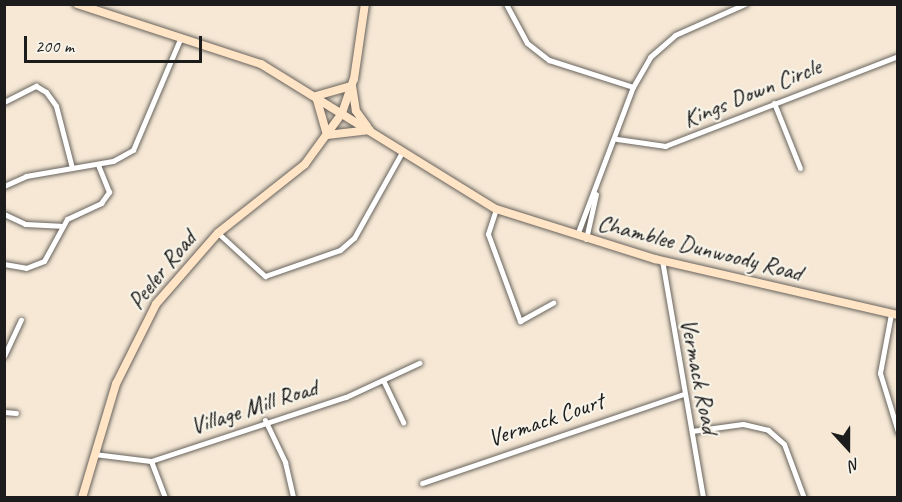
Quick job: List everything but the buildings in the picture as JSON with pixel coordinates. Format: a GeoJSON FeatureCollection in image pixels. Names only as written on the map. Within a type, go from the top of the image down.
{"type":"FeatureCollection","features":[{"type":"Feature","properties":{"kind":"street"},"geometry":{"type":"LineString","coordinates":[[77,4],[261,64],[402,152],[354,238],[331,254],[265,276],[250,268],[218,233]]}},
{"type":"Feature","properties":{"kind":"street"},"geometry":{"type":"LineString","coordinates":[[342,113],[352,86],[365,4]]}},
{"type":"Feature","properties":{"kind":"street"},"geometry":{"type":"LineString","coordinates":[[506,4],[527,44],[549,60],[633,87]]}},
{"type":"Feature","properties":{"kind":"street"},"geometry":{"type":"LineString","coordinates":[[576,236],[617,139],[633,87],[651,57],[675,35],[745,4]]}},
{"type":"Feature","properties":{"kind":"street"},"geometry":{"type":"LineString","coordinates":[[4,186],[26,176],[98,165],[132,150],[181,37]]}},
{"type":"Feature","properties":{"kind":"street","name":"Kings Down Circle"},"geometry":{"type":"LineString","coordinates":[[617,139],[665,146],[897,56]]}},
{"type":"Feature","properties":{"kind":"street"},"geometry":{"type":"LineString","coordinates":[[4,102],[36,86],[46,92],[56,106],[72,168]]}},
{"type":"Feature","properties":{"kind":"street"},"geometry":{"type":"LineString","coordinates":[[314,96],[352,86]]}},
{"type":"Feature","properties":{"kind":"street"},"geometry":{"type":"LineString","coordinates":[[352,86],[356,111],[370,130]]}},
{"type":"Feature","properties":{"kind":"street"},"geometry":{"type":"LineString","coordinates":[[314,96],[324,110],[327,135],[370,130]]}},
{"type":"Feature","properties":{"kind":"street"},"geometry":{"type":"LineString","coordinates":[[774,103],[800,168]]}},
{"type":"Feature","properties":{"kind":"street","name":"Peeler Road"},"geometry":{"type":"LineString","coordinates":[[82,498],[94,454],[137,335],[180,273],[218,233],[290,179],[327,135],[342,113]]}},
{"type":"Feature","properties":{"kind":"street","name":"Chamblee Dunwoody Road"},"geometry":{"type":"LineString","coordinates":[[402,152],[496,209],[576,236],[662,260],[894,314]]}},
{"type":"Feature","properties":{"kind":"street"},"geometry":{"type":"LineString","coordinates":[[4,214],[25,224],[60,226],[101,202],[109,192],[98,165]]}},
{"type":"Feature","properties":{"kind":"street"},"geometry":{"type":"LineString","coordinates":[[586,239],[596,193]]}},
{"type":"Feature","properties":{"kind":"street"},"geometry":{"type":"LineString","coordinates":[[496,209],[488,234],[520,321],[553,303]]}},
{"type":"Feature","properties":{"kind":"street"},"geometry":{"type":"LineString","coordinates":[[4,264],[26,268],[44,261],[60,226]]}},
{"type":"Feature","properties":{"kind":"street","name":"Vermack Road"},"geometry":{"type":"LineString","coordinates":[[662,260],[683,394],[692,431],[703,498]]}},
{"type":"Feature","properties":{"kind":"street"},"geometry":{"type":"LineString","coordinates":[[894,314],[880,373],[897,432]]}},
{"type":"Feature","properties":{"kind":"street"},"geometry":{"type":"LineString","coordinates":[[4,356],[21,320]]}},
{"type":"Feature","properties":{"kind":"street","name":"Village Mill Road"},"geometry":{"type":"LineString","coordinates":[[94,454],[151,460],[265,420],[346,397],[419,363]]}},
{"type":"Feature","properties":{"kind":"street"},"geometry":{"type":"LineString","coordinates":[[382,380],[403,422]]}},
{"type":"Feature","properties":{"kind":"street","name":"Vermack Court"},"geometry":{"type":"LineString","coordinates":[[422,483],[683,394]]}},
{"type":"Feature","properties":{"kind":"street"},"geometry":{"type":"LineString","coordinates":[[4,412],[16,412]]}},
{"type":"Feature","properties":{"kind":"street"},"geometry":{"type":"LineString","coordinates":[[265,420],[285,462],[293,498]]}},
{"type":"Feature","properties":{"kind":"street"},"geometry":{"type":"LineString","coordinates":[[692,431],[743,424],[768,430],[784,444],[804,498]]}},
{"type":"Feature","properties":{"kind":"street"},"geometry":{"type":"LineString","coordinates":[[151,460],[165,498]]}}]}
